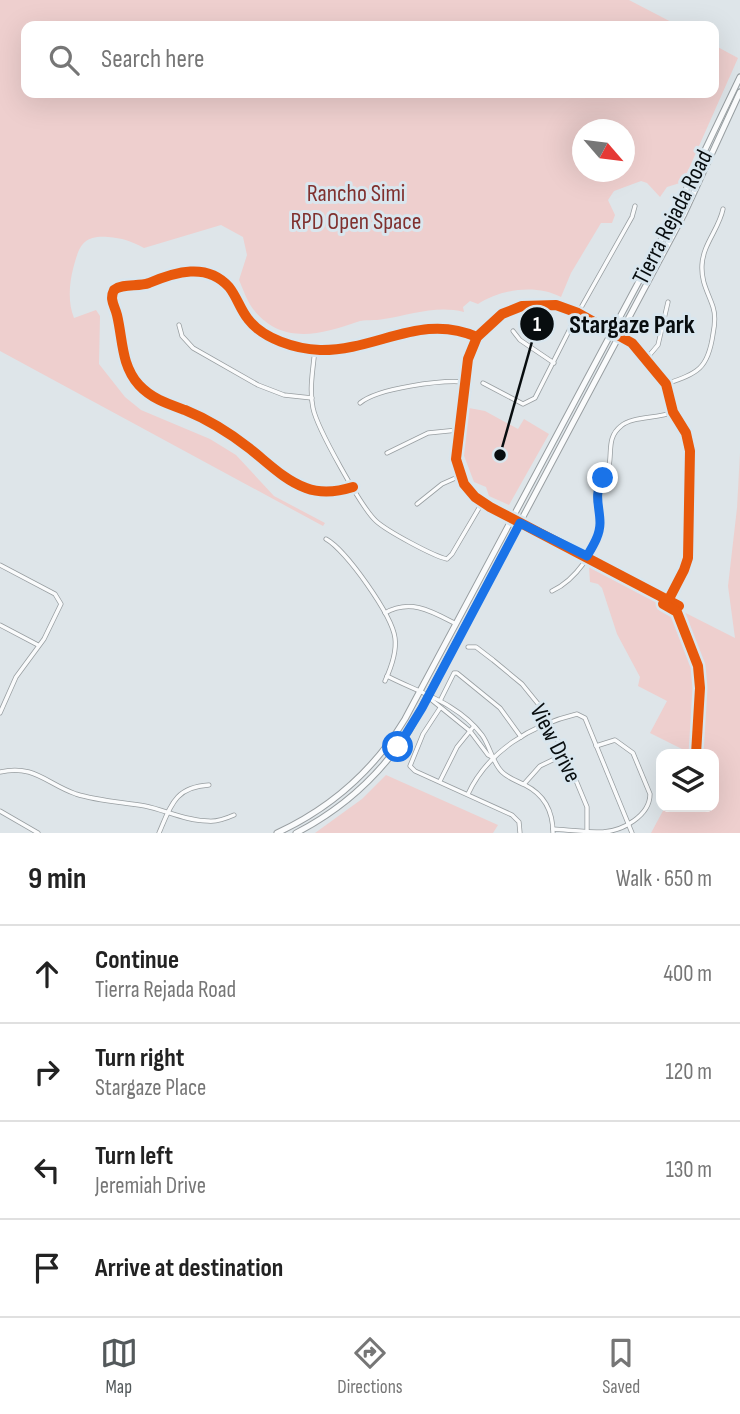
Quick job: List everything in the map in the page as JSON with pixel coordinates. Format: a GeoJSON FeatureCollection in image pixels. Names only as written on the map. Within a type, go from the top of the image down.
{"type":"FeatureCollection","features":[{"type":"Feature","properties":{"kind":"main road","name":"Tierra Rejada Road"},"geometry":{"type":"LineString","coordinates":[[277,833],[317,811],[359,778],[387,747],[457,624],[695,176],[740,77]]}},
{"type":"Feature","properties":{"kind":"main road","name":"Tierra Rejada Road"},"geometry":{"type":"LineString","coordinates":[[296,833],[324,817],[368,783],[398,747],[428,696],[690,202],[740,92]]}},
{"type":"Feature","properties":{"kind":"street"},"geometry":{"type":"LineString","coordinates":[[483,383],[523,404],[535,398],[578,313],[632,217],[635,205]]}},
{"type":"Feature","properties":{"kind":"street"},"geometry":{"type":"LineString","coordinates":[[666,384],[696,373],[711,352],[715,316],[704,286],[702,267],[705,249],[722,217],[723,209]]}},
{"type":"Feature","properties":{"kind":"street"},"geometry":{"type":"LineString","coordinates":[[353,487],[328,492],[303,487],[284,476],[238,440],[196,415],[162,402],[148,393],[133,378],[125,361],[111,300],[116,288],[134,286],[180,271],[214,276],[227,285],[247,318],[260,330],[287,344],[315,349],[345,348],[435,327],[455,329],[477,337]]}},
{"type":"Feature","properties":{"kind":"street"},"geometry":{"type":"LineString","coordinates":[[647,358],[658,345],[668,302]]}},
{"type":"Feature","properties":{"kind":"street"},"geometry":{"type":"LineString","coordinates":[[669,599],[688,558],[691,459],[686,433],[673,412],[666,384],[636,346],[578,313],[545,304],[522,306],[492,321],[477,337],[468,359],[464,382],[456,451],[460,476],[469,491],[482,503],[680,606]]}},
{"type":"Feature","properties":{"kind":"street"},"geometry":{"type":"LineString","coordinates":[[178,325],[182,336],[193,348],[258,385],[284,396],[312,398]]}},
{"type":"Feature","properties":{"kind":"street"},"geometry":{"type":"LineString","coordinates":[[513,331],[527,346],[554,363]]}},
{"type":"Feature","properties":{"kind":"street"},"geometry":{"type":"LineString","coordinates":[[315,349],[312,398],[317,422],[353,487],[371,515],[382,526],[443,559],[452,554],[482,503]]}},
{"type":"Feature","properties":{"kind":"street"},"geometry":{"type":"LineString","coordinates":[[360,403],[371,396],[432,382],[464,382]]}},
{"type":"Feature","properties":{"kind":"street"},"geometry":{"type":"LineString","coordinates":[[552,591],[572,579],[599,533],[597,491],[608,467],[612,436],[626,422],[673,412]]}},
{"type":"Feature","properties":{"kind":"street"},"geometry":{"type":"LineString","coordinates":[[387,453],[428,433],[458,430]]}},
{"type":"Feature","properties":{"kind":"street"},"geometry":{"type":"LineString","coordinates":[[417,504],[442,484],[460,476]]}},
{"type":"Feature","properties":{"kind":"street"},"geometry":{"type":"LineString","coordinates":[[326,539],[334,544],[352,566],[385,613],[394,631],[396,645],[385,681]]}},
{"type":"Feature","properties":{"kind":"street"},"geometry":{"type":"LineString","coordinates":[[0,565],[55,594],[61,604],[39,646],[16,677],[0,713]]}},
{"type":"Feature","properties":{"kind":"street"},"geometry":{"type":"LineString","coordinates":[[385,613],[397,607],[411,605],[427,609],[457,624]]}},
{"type":"Feature","properties":{"kind":"street"},"geometry":{"type":"LineString","coordinates":[[0,625],[39,646]]}},
{"type":"Feature","properties":{"kind":"street","name":"View Drive"},"geometry":{"type":"LineString","coordinates":[[468,647],[477,647],[522,684],[539,705],[565,754],[587,807],[587,830]]}},
{"type":"Feature","properties":{"kind":"street"},"geometry":{"type":"LineString","coordinates":[[440,699],[454,673],[457,673],[500,708],[521,737]]}},
{"type":"Feature","properties":{"kind":"street"},"geometry":{"type":"LineString","coordinates":[[387,676],[440,699],[474,726],[492,751],[502,772],[544,799],[551,814],[553,831],[608,831],[640,817],[650,801],[650,794],[630,748],[615,740],[596,746]]}},
{"type":"Feature","properties":{"kind":"street"},"geometry":{"type":"LineString","coordinates":[[428,696],[470,731],[488,755],[493,757]]}},
{"type":"Feature","properties":{"kind":"street"},"geometry":{"type":"LineString","coordinates":[[440,708],[423,734],[410,766],[517,818],[521,827],[520,833]]}},
{"type":"Feature","properties":{"kind":"street"},"geometry":{"type":"LineString","coordinates":[[468,794],[479,772],[493,757],[521,737],[577,714],[585,718],[632,833]]}},
{"type":"Feature","properties":{"kind":"street"},"geometry":{"type":"LineString","coordinates":[[440,781],[452,755],[474,726]]}},
{"type":"Feature","properties":{"kind":"street"},"geometry":{"type":"LineString","coordinates":[[524,784],[540,766],[565,754]]}},
{"type":"Feature","properties":{"kind":"street"},"geometry":{"type":"LineString","coordinates":[[0,772],[29,772],[80,795],[208,822],[234,815]]}},
{"type":"Feature","properties":{"kind":"street"},"geometry":{"type":"LineString","coordinates":[[159,833],[181,792],[195,786],[209,785]]}},
{"type":"Feature","properties":{"kind":"street"},"geometry":{"type":"LineString","coordinates":[[0,811],[38,833]]}},
{"type":"Feature","properties":{"kind":"green space","name":"Rancho Simi RPD Open Space"},"geometry":{"type":"Polygon","coordinates":[[[0,0],[629,0],[669,21],[21,21],[21,98],[719,98],[719,48],[738,58],[683,182],[667,187],[660,197],[647,183],[641,181],[614,191],[608,200],[615,215],[612,223],[601,223],[571,273],[561,297],[541,290],[519,290],[497,295],[478,304],[470,301],[463,307],[464,312],[424,311],[302,334],[276,328],[253,309],[239,280],[247,255],[243,237],[221,225],[144,248],[126,240],[108,237],[92,238],[83,244],[77,254],[71,281],[72,312],[74,318],[96,310],[100,316],[99,364],[125,397],[141,410],[210,439],[236,455],[274,496],[325,523],[323,526],[0,351],[0,0]]]}},
{"type":"Feature","properties":{"kind":"green space"},"geometry":{"type":"Polygon","coordinates":[[[469,408],[485,411],[518,429],[524,419],[549,434],[509,505],[489,496],[486,487],[474,482],[463,453],[469,408]]]}},
{"type":"Feature","properties":{"kind":"green space"},"geometry":{"type":"Polygon","coordinates":[[[740,453],[740,833],[651,833],[662,812],[719,812],[719,749],[682,749],[650,733],[667,701],[638,686],[640,677],[617,634],[602,588],[590,582],[589,567],[735,638],[728,586],[740,453]]]}},
{"type":"Feature","properties":{"kind":"green space"},"geometry":{"type":"Polygon","coordinates":[[[386,775],[498,825],[493,833],[315,833],[362,799],[386,775]]]}},
{"type":"Feature","properties":{"kind":"cycle path"},"geometry":{"type":"LineString","coordinates":[[353,487],[324,492],[298,485],[218,427],[144,390],[133,377],[126,361],[112,300],[114,290],[180,273],[211,274],[229,287],[254,326],[281,342],[311,349],[341,349],[418,330],[457,330],[477,337]]}},
{"type":"Feature","properties":{"kind":"cycle path"},"geometry":{"type":"LineString","coordinates":[[669,599],[688,558],[690,451],[686,433],[673,412],[666,384],[632,343],[578,313],[556,305],[522,306],[502,314],[477,337],[468,359],[456,459],[464,484],[475,497],[490,507],[679,606]]}},
{"type":"Feature","properties":{"kind":"cycle path"},"geometry":{"type":"LineString","coordinates":[[663,604],[677,612],[698,666],[700,688],[696,749]]}},
{"type":"Feature","properties":{"kind":"place","name":"Stargaze Park"},"geometry":{"type":"Point","coordinates":[500,455]}},
{"type":"Feature","properties":{"kind":"route"},"geometry":{"type":"LineString","coordinates":[[398,747],[422,708],[520,523],[587,556],[599,533],[600,519],[596,498],[603,478]]}}]}
